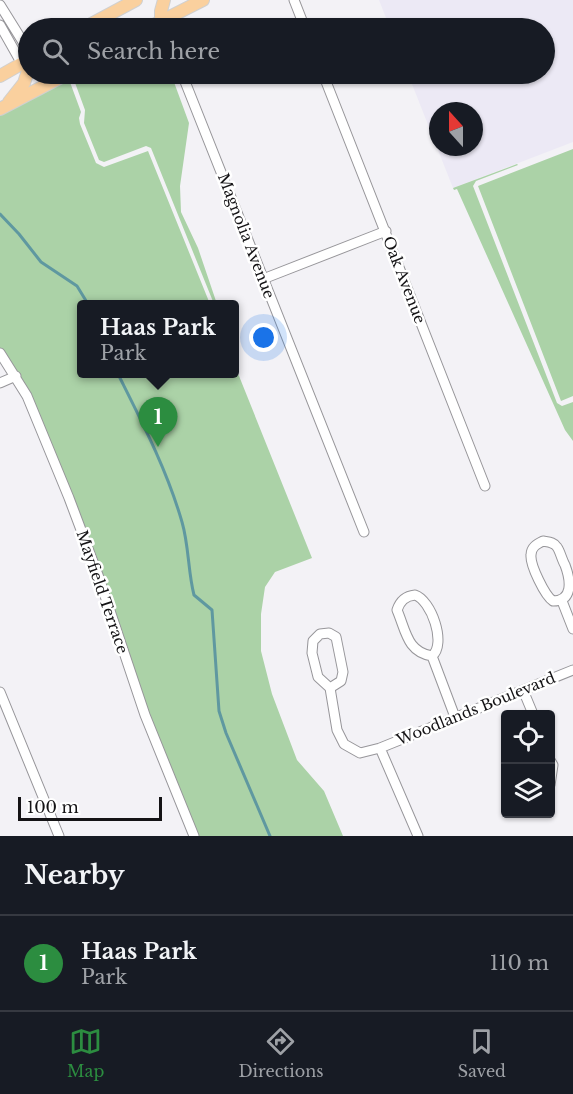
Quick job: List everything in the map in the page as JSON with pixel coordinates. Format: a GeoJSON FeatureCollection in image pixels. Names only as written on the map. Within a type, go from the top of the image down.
{"type":"FeatureCollection","features":[{"type":"Feature","properties":{"kind":"main road"},"geometry":{"type":"LineString","coordinates":[[103,18],[136,0]]}},
{"type":"Feature","properties":{"kind":"main road"},"geometry":{"type":"LineString","coordinates":[[162,18],[161,10],[164,0]]}},
{"type":"Feature","properties":{"kind":"main road"},"geometry":{"type":"LineString","coordinates":[[174,18],[203,0]]}},
{"type":"Feature","properties":{"kind":"main road"},"geometry":{"type":"LineString","coordinates":[[0,76],[18,68]]}},
{"type":"Feature","properties":{"kind":"main road"},"geometry":{"type":"LineString","coordinates":[[2,108],[23,84]]}},
{"type":"Feature","properties":{"kind":"main road"},"geometry":{"type":"LineString","coordinates":[[2,108],[49,84]]}},
{"type":"Feature","properties":{"kind":"street"},"geometry":{"type":"LineString","coordinates":[[294,0],[301,18]]}},
{"type":"Feature","properties":{"kind":"street"},"geometry":{"type":"LineString","coordinates":[[0,5],[18,34]]}},
{"type":"Feature","properties":{"kind":"street"},"geometry":{"type":"LineString","coordinates":[[0,25],[18,53]]}},
{"type":"Feature","properties":{"kind":"street","name":"Magnolia Avenue"},"geometry":{"type":"LineString","coordinates":[[186,84],[364,532]]}},
{"type":"Feature","properties":{"kind":"street","name":"Oak Avenue"},"geometry":{"type":"LineString","coordinates":[[327,84],[485,486]]}},
{"type":"Feature","properties":{"kind":"street"},"geometry":{"type":"LineString","coordinates":[[263,279],[386,231]]}},
{"type":"Feature","properties":{"kind":"street","name":"Mayfield Terrace"},"geometry":{"type":"LineString","coordinates":[[0,353],[27,396],[69,498],[98,575],[145,715],[194,836]]}},
{"type":"Feature","properties":{"kind":"street"},"geometry":{"type":"LineString","coordinates":[[0,383],[16,376]]}},
{"type":"Feature","properties":{"kind":"street"},"geometry":{"type":"LineString","coordinates":[[543,542],[551,542],[556,546],[572,583],[568,596],[562,601],[553,601],[544,593],[530,556],[532,549],[543,542]]}},
{"type":"Feature","properties":{"kind":"street"},"geometry":{"type":"LineString","coordinates":[[415,595],[426,602],[438,633],[439,642],[432,656],[419,653],[411,645],[398,610],[405,598],[415,595]]}},
{"type":"Feature","properties":{"kind":"street"},"geometry":{"type":"LineString","coordinates":[[562,601],[573,629]]}},
{"type":"Feature","properties":{"kind":"street"},"geometry":{"type":"LineString","coordinates":[[330,688],[341,681],[343,672],[336,637],[329,633],[320,634],[313,640],[312,653],[318,677],[330,688],[337,730],[344,744],[360,753],[380,748],[417,836]]}},
{"type":"Feature","properties":{"kind":"street"},"geometry":{"type":"LineString","coordinates":[[432,656],[455,717]]}},
{"type":"Feature","properties":{"kind":"street","name":"Woodlands Boulevard"},"geometry":{"type":"LineString","coordinates":[[380,748],[573,670]]}},
{"type":"Feature","properties":{"kind":"street"},"geometry":{"type":"LineString","coordinates":[[523,690],[530,710]]}},
{"type":"Feature","properties":{"kind":"street"},"geometry":{"type":"LineString","coordinates":[[0,692],[59,836]]}},
{"type":"Feature","properties":{"kind":"shaded area"},"geometry":{"type":"Polygon","coordinates":[[[379,0],[573,0],[573,142],[453,188],[440,156],[483,156],[483,102],[429,102],[429,127],[412,84],[555,84],[555,18],[386,18],[379,0]]]}},
{"type":"Feature","properties":{"kind":"green space"},"geometry":{"type":"Polygon","coordinates":[[[48,84],[71,84],[81,112],[80,124],[96,163],[104,167],[148,151],[208,300],[77,300],[77,378],[239,378],[239,376],[312,558],[275,572],[265,587],[261,614],[261,651],[272,694],[297,760],[324,791],[343,836],[194,836],[98,575],[27,396],[0,353],[0,109],[48,84]]]}},
{"type":"Feature","properties":{"kind":"green space"},"geometry":{"type":"Polygon","coordinates":[[[75,84],[175,84],[189,123],[180,186],[181,212],[198,248],[216,300],[212,300],[151,148],[146,146],[104,162],[99,160],[84,123],[85,110],[75,84]]]}},
{"type":"Feature","properties":{"kind":"green space"},"geometry":{"type":"Polygon","coordinates":[[[573,149],[573,396],[561,401],[478,186],[573,149]]]}},
{"type":"Feature","properties":{"kind":"green space"},"geometry":{"type":"Polygon","coordinates":[[[517,164],[476,181],[473,186],[557,403],[562,406],[573,402],[573,441],[565,430],[457,189],[453,188],[517,164]]]}},
{"type":"Feature","properties":{"kind":"waterway"},"geometry":{"type":"LineString","coordinates":[[0,214],[41,262],[77,286],[86,300]]}},
{"type":"Feature","properties":{"kind":"waterway"},"geometry":{"type":"LineString","coordinates":[[120,378],[153,446],[176,503],[184,531],[194,595],[212,610],[219,711],[226,733],[270,836]]}},
{"type":"Feature","properties":{"kind":"place","name":"Haas Park"},"geometry":{"type":"Point","coordinates":[158,447]}}]}
